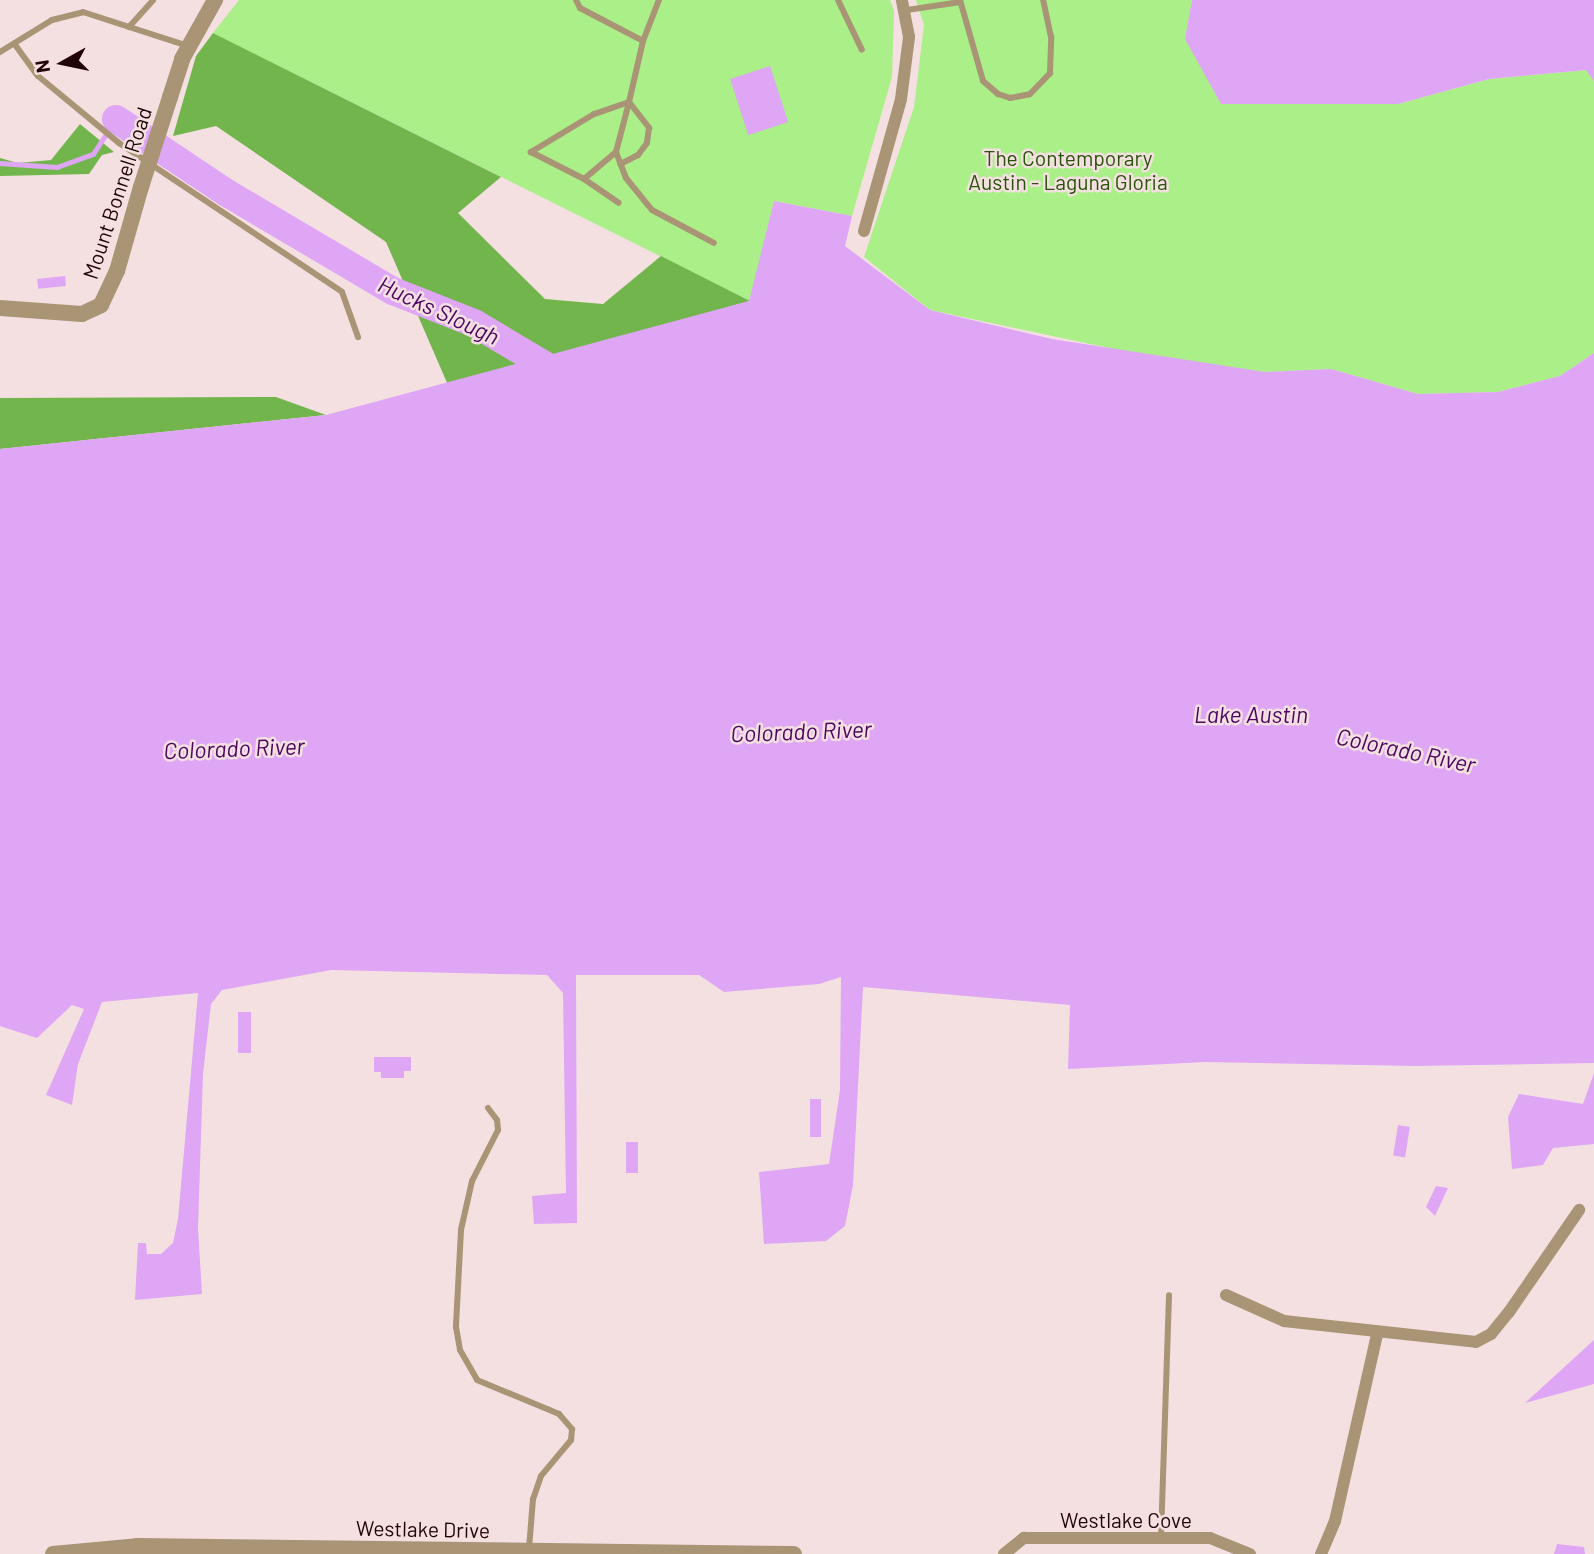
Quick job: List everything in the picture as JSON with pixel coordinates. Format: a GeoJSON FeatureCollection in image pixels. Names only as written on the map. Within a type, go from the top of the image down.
{"type":"FeatureCollection","features":[{"type":"Feature","properties":{"kind":"street","name":"Mount Bonnell Road"},"geometry":{"type":"LineString","coordinates":[[0,308],[82,314],[101,305],[117,271],[141,187],[188,46],[215,0]]}},
{"type":"Feature","properties":{"kind":"street"},"geometry":{"type":"LineString","coordinates":[[864,231],[901,99],[909,37],[904,5]]}},
{"type":"Feature","properties":{"kind":"street"},"geometry":{"type":"LineString","coordinates":[[1226,1295],[1284,1321],[1377,1335],[1455,1343],[1476,1342],[1491,1334],[1579,1210]]}},
{"type":"Feature","properties":{"kind":"street"},"geometry":{"type":"LineString","coordinates":[[1321,1554],[1335,1521],[1377,1335]]}},
{"type":"Feature","properties":{"kind":"street","name":"Westlake Cove"},"geometry":{"type":"LineString","coordinates":[[1004,1554],[1024,1538],[1210,1538],[1250,1554]]}},
{"type":"Feature","properties":{"kind":"street","name":"Westlake Drive"},"geometry":{"type":"LineString","coordinates":[[53,1554],[137,1546],[794,1554]]}},
{"type":"Feature","properties":{"kind":"lane"},"geometry":{"type":"LineString","coordinates":[[129,27],[153,0]]}},
{"type":"Feature","properties":{"kind":"lane"},"geometry":{"type":"LineString","coordinates":[[576,0],[580,8],[643,41]]}},
{"type":"Feature","properties":{"kind":"lane"},"geometry":{"type":"LineString","coordinates":[[659,0],[643,41],[616,152],[620,164],[652,210],[714,243]]}},
{"type":"Feature","properties":{"kind":"lane"},"geometry":{"type":"LineString","coordinates":[[838,0],[862,50]]}},
{"type":"Feature","properties":{"kind":"lane"},"geometry":{"type":"LineString","coordinates":[[904,5],[960,1],[983,81],[998,94],[1010,98],[1030,94],[1050,73],[1051,37],[1043,0]]}},
{"type":"Feature","properties":{"kind":"lane"},"geometry":{"type":"LineString","coordinates":[[0,52],[16,46],[52,20],[83,12],[188,46]]}},
{"type":"Feature","properties":{"kind":"lane"},"geometry":{"type":"LineString","coordinates":[[16,46],[38,76],[119,143],[342,292],[358,337]]}},
{"type":"Feature","properties":{"kind":"lane"},"geometry":{"type":"LineString","coordinates":[[620,164],[638,155],[647,143],[649,128],[629,102]]}},
{"type":"Feature","properties":{"kind":"lane"},"geometry":{"type":"LineString","coordinates":[[619,203],[584,179],[531,152],[594,114],[629,102]]}},
{"type":"Feature","properties":{"kind":"lane"},"geometry":{"type":"LineString","coordinates":[[584,179],[616,152]]}},
{"type":"Feature","properties":{"kind":"lane"},"geometry":{"type":"LineString","coordinates":[[488,1108],[498,1120],[498,1130],[472,1181],[461,1230],[456,1326],[460,1350],[477,1380],[559,1415],[572,1429],[571,1440],[541,1476],[533,1499],[528,1551]]}},
{"type":"Feature","properties":{"kind":"lane"},"geometry":{"type":"LineString","coordinates":[[1161,1539],[1169,1295]]}},
{"type":"Feature","properties":{"kind":"green space"},"geometry":{"type":"Polygon","coordinates":[[[239,0],[890,0],[894,11],[892,77],[852,216],[774,201],[750,301],[213,33],[239,0]]]}},
{"type":"Feature","properties":{"kind":"green space","name":"The Contemporary Austin - Laguna Gloria"},"geometry":{"type":"Polygon","coordinates":[[[916,0],[1192,0],[1185,39],[1398,104],[1489,79],[1587,70],[1594,81],[1594,353],[1560,376],[1498,392],[1418,394],[1331,369],[1265,372],[1142,355],[930,310],[864,257],[914,107],[924,25],[916,0]]]}},
{"type":"Feature","properties":{"kind":"green space"},"geometry":{"type":"Polygon","coordinates":[[[213,33],[501,177],[458,213],[545,299],[603,304],[661,256],[750,301],[448,385],[386,242],[216,126],[173,136],[196,56],[213,33]]]}},
{"type":"Feature","properties":{"kind":"green space"},"geometry":{"type":"Polygon","coordinates":[[[80,124],[114,152],[102,155],[89,174],[0,176],[0,158],[18,163],[51,160],[80,124]]]}},
{"type":"Feature","properties":{"kind":"green space"},"geometry":{"type":"Polygon","coordinates":[[[276,397],[326,415],[0,449],[0,398],[276,397]]]}},
{"type":"Feature","properties":{"kind":"water"},"geometry":{"type":"Polygon","coordinates":[[[1192,0],[1594,0],[1594,81],[1586,70],[1489,79],[1398,104],[1221,104],[1185,39],[1192,0]]]}},
{"type":"Feature","properties":{"kind":"water"},"geometry":{"type":"Polygon","coordinates":[[[770,66],[788,122],[748,135],[730,79],[770,66]]]}},
{"type":"Feature","properties":{"kind":"water","name":"Lake Austin"},"geometry":{"type":"Polygon","coordinates":[[[774,201],[852,216],[845,246],[930,310],[1052,339],[1265,372],[1331,369],[1418,394],[1498,392],[1560,376],[1594,353],[1594,1063],[1415,1066],[1205,1062],[1068,1069],[1070,1005],[863,987],[853,1185],[845,1226],[826,1241],[764,1244],[759,1172],[829,1164],[840,1090],[841,977],[819,984],[724,992],[699,975],[576,975],[577,1223],[534,1224],[532,1196],[566,1193],[563,993],[547,975],[331,970],[222,990],[211,1004],[203,1074],[198,1228],[202,1294],[135,1300],[138,1243],[146,1243],[147,1254],[161,1254],[173,1243],[178,1219],[198,993],[102,1002],[78,1064],[72,1105],[46,1095],[84,1009],[72,1005],[37,1038],[0,1026],[0,449],[326,415],[749,301],[774,201]]]}},
{"type":"Feature","properties":{"kind":"water"},"geometry":{"type":"Polygon","coordinates":[[[65,276],[66,286],[38,289],[37,279],[65,276]]]}},
{"type":"Feature","properties":{"kind":"water"},"geometry":{"type":"Polygon","coordinates":[[[238,1012],[251,1012],[251,1053],[238,1053],[238,1012]]]}},
{"type":"Feature","properties":{"kind":"water"},"geometry":{"type":"Polygon","coordinates":[[[374,1057],[411,1057],[411,1071],[404,1071],[404,1078],[381,1078],[381,1072],[374,1072],[374,1057]]]}},
{"type":"Feature","properties":{"kind":"water"},"geometry":{"type":"Polygon","coordinates":[[[1594,1073],[1594,1144],[1553,1148],[1543,1165],[1512,1169],[1508,1117],[1519,1094],[1583,1104],[1594,1073]]]}},
{"type":"Feature","properties":{"kind":"water"},"geometry":{"type":"Polygon","coordinates":[[[810,1099],[821,1099],[821,1137],[810,1137],[810,1099]]]}},
{"type":"Feature","properties":{"kind":"water"},"geometry":{"type":"Polygon","coordinates":[[[1398,1125],[1410,1127],[1405,1157],[1393,1156],[1398,1125]]]}},
{"type":"Feature","properties":{"kind":"water"},"geometry":{"type":"Polygon","coordinates":[[[626,1142],[638,1142],[638,1173],[626,1173],[626,1142]]]}},
{"type":"Feature","properties":{"kind":"water"},"geometry":{"type":"Polygon","coordinates":[[[1436,1186],[1448,1188],[1435,1216],[1426,1207],[1436,1186]]]}},
{"type":"Feature","properties":{"kind":"water"},"geometry":{"type":"Polygon","coordinates":[[[1594,1340],[1594,1384],[1525,1403],[1594,1340]]]}},
{"type":"Feature","properties":{"kind":"water"},"geometry":{"type":"Polygon","coordinates":[[[1557,1544],[1584,1547],[1585,1554],[1554,1554],[1557,1544]]]}},
{"type":"Feature","properties":{"kind":"waterway","name":"Hucks Slough"},"geometry":{"type":"LineString","coordinates":[[0,163],[57,167],[93,154],[116,119]]}},
{"type":"Feature","properties":{"kind":"waterway","name":"Hucks Slough"},"geometry":{"type":"LineString","coordinates":[[116,119],[227,193],[393,291],[474,323],[570,380]]}},
{"type":"Feature","properties":{"kind":"water label","name":"Colorado River"},"geometry":{"type":"Point","coordinates":[801,731]}},
{"type":"Feature","properties":{"kind":"water label","name":"Colorado River"},"geometry":{"type":"Point","coordinates":[234,748]}},
{"type":"Feature","properties":{"kind":"water label","name":"Colorado River"},"geometry":{"type":"Point","coordinates":[1406,750]}}]}
